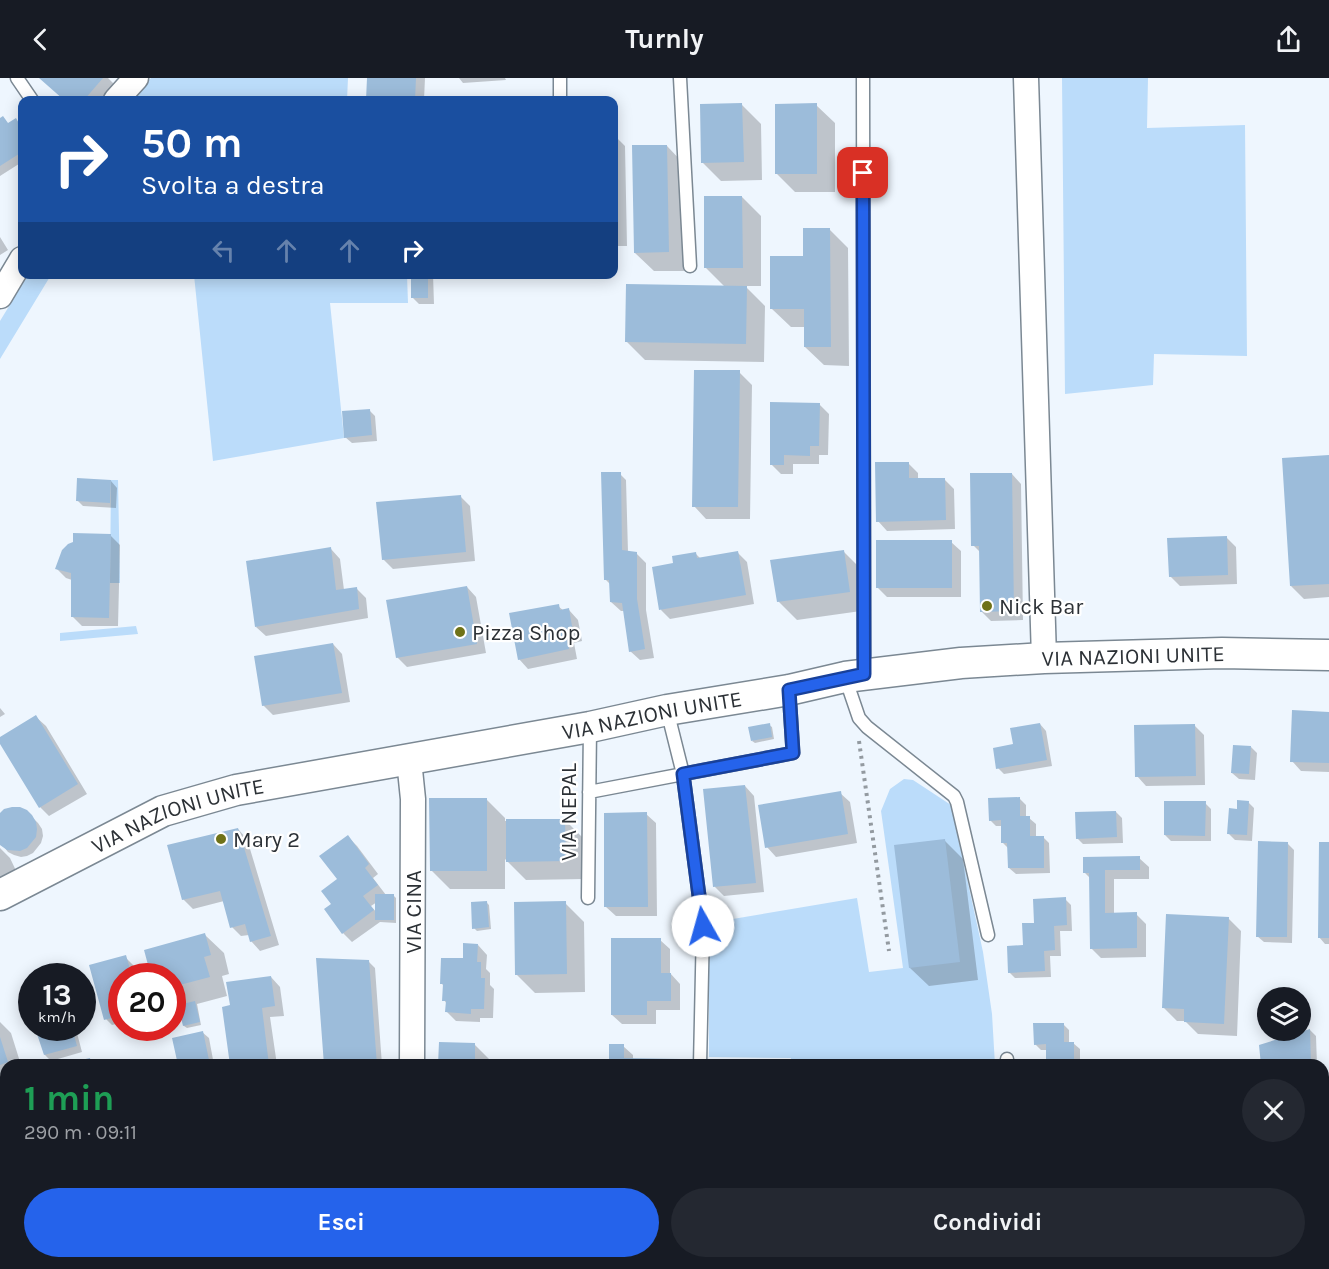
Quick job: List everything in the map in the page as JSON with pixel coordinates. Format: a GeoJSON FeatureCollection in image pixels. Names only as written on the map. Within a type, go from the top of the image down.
{"type":"FeatureCollection","features":[{"type":"Feature","properties":{"kind":"street"},"geometry":{"type":"LineString","coordinates":[[120,96],[136,78]]}},
{"type":"Feature","properties":{"kind":"street"},"geometry":{"type":"LineString","coordinates":[[1026,78],[1044,658]]}},
{"type":"Feature","properties":{"kind":"street"},"geometry":{"type":"LineString","coordinates":[[0,296],[18,266]]}},
{"type":"Feature","properties":{"kind":"street","name":"VIA NAZIONI UNITE"},"geometry":{"type":"LineString","coordinates":[[0,895],[163,811],[236,790],[590,727],[667,710],[789,690],[854,685],[961,663],[1044,658],[1222,653],[1329,655]]}},
{"type":"Feature","properties":{"kind":"street","name":"VIA CINA"},"geometry":{"type":"LineString","coordinates":[[409,760],[413,799],[412,1059]]}},
{"type":"Feature","properties":{"kind":"lane"},"geometry":{"type":"LineString","coordinates":[[17,78],[29,96]]}},
{"type":"Feature","properties":{"kind":"lane"},"geometry":{"type":"LineString","coordinates":[[560,78],[560,96]]}},
{"type":"Feature","properties":{"kind":"lane"},"geometry":{"type":"LineString","coordinates":[[680,78],[690,266]]}},
{"type":"Feature","properties":{"kind":"lane"},"geometry":{"type":"LineString","coordinates":[[863,78],[854,685],[859,718],[867,727],[954,796],[988,935]]}},
{"type":"Feature","properties":{"kind":"lane"},"geometry":{"type":"LineString","coordinates":[[589,792],[793,753],[789,690]]}},
{"type":"Feature","properties":{"kind":"lane"},"geometry":{"type":"LineString","coordinates":[[667,710],[683,774],[703,926],[700,1059]]}},
{"type":"Feature","properties":{"kind":"lane","name":"VIA NEPAL"},"geometry":{"type":"LineString","coordinates":[[588,898],[590,727]]}},
{"type":"Feature","properties":{"kind":"path"},"geometry":{"type":"LineString","coordinates":[[854,685],[889,951]]}},
{"type":"Feature","properties":{"kind":"shaded area"},"geometry":{"type":"Polygon","coordinates":[[[151,78],[348,78],[347,96],[135,96],[151,78]]]}},
{"type":"Feature","properties":{"kind":"shaded area"},"geometry":{"type":"Polygon","coordinates":[[[1062,78],[1148,78],[1147,128],[1245,125],[1247,356],[1154,354],[1153,385],[1065,394],[1062,78]]]}},
{"type":"Feature","properties":{"kind":"shaded area"},"geometry":{"type":"Polygon","coordinates":[[[26,279],[49,279],[0,359],[0,321],[26,279]]]}},
{"type":"Feature","properties":{"kind":"shaded area"},"geometry":{"type":"Polygon","coordinates":[[[194,279],[407,279],[408,303],[330,303],[344,438],[213,461],[194,279]]]}},
{"type":"Feature","properties":{"kind":"shaded area"},"geometry":{"type":"Polygon","coordinates":[[[111,480],[118,480],[120,583],[110,583],[111,480]]]}},
{"type":"Feature","properties":{"kind":"shaded area"},"geometry":{"type":"Polygon","coordinates":[[[136,626],[138,634],[60,641],[60,633],[136,626]]]}},
{"type":"Feature","properties":{"kind":"shaded area"},"geometry":{"type":"Polygon","coordinates":[[[904,779],[913,780],[951,805],[983,952],[992,1014],[995,1059],[709,1057],[709,923],[857,898],[869,972],[903,968],[881,811],[890,789],[904,779]]]}},
{"type":"Feature","properties":{"kind":"building"},"geometry":{"type":"Polygon","coordinates":[[[39,78],[103,78],[87,96],[59,96],[39,78]]]}},
{"type":"Feature","properties":{"kind":"building"},"geometry":{"type":"Polygon","coordinates":[[[367,78],[416,78],[415,96],[366,96],[367,78]]]}},
{"type":"Feature","properties":{"kind":"building"},"geometry":{"type":"Polygon","coordinates":[[[742,103],[744,162],[701,163],[700,104],[742,103]]]}},
{"type":"Feature","properties":{"kind":"building"},"geometry":{"type":"Polygon","coordinates":[[[817,103],[817,174],[775,174],[775,104],[817,103]]]}},
{"type":"Feature","properties":{"kind":"building"},"geometry":{"type":"Polygon","coordinates":[[[3,116],[8,123],[16,118],[18,122],[18,155],[0,166],[0,118],[3,116]]]}},
{"type":"Feature","properties":{"kind":"building"},"geometry":{"type":"Polygon","coordinates":[[[632,145],[667,145],[669,252],[634,253],[632,145]]]}},
{"type":"Feature","properties":{"kind":"building"},"geometry":{"type":"Polygon","coordinates":[[[704,196],[742,196],[743,268],[704,268],[704,196]]]}},
{"type":"Feature","properties":{"kind":"building"},"geometry":{"type":"Polygon","coordinates":[[[803,228],[830,228],[831,347],[804,347],[804,309],[770,309],[770,256],[803,256],[803,228]]]}},
{"type":"Feature","properties":{"kind":"building"},"geometry":{"type":"Polygon","coordinates":[[[411,279],[428,279],[428,298],[411,298],[411,279]]]}},
{"type":"Feature","properties":{"kind":"building"},"geometry":{"type":"Polygon","coordinates":[[[626,284],[747,286],[746,344],[625,342],[626,284]]]}},
{"type":"Feature","properties":{"kind":"building"},"geometry":{"type":"Polygon","coordinates":[[[694,370],[740,370],[738,507],[692,507],[694,370]]]}},
{"type":"Feature","properties":{"kind":"building"},"geometry":{"type":"Polygon","coordinates":[[[770,402],[820,403],[819,446],[810,446],[810,456],[784,455],[784,465],[770,465],[770,402]]]}},
{"type":"Feature","properties":{"kind":"building"},"geometry":{"type":"Polygon","coordinates":[[[370,409],[372,435],[344,438],[342,411],[370,409]]]}},
{"type":"Feature","properties":{"kind":"building"},"geometry":{"type":"Polygon","coordinates":[[[1329,455],[1329,584],[1290,586],[1282,458],[1329,455]]]}},
{"type":"Feature","properties":{"kind":"building"},"geometry":{"type":"Polygon","coordinates":[[[875,462],[909,462],[909,478],[945,478],[946,520],[876,522],[875,462]]]}},
{"type":"Feature","properties":{"kind":"building"},"geometry":{"type":"Polygon","coordinates":[[[601,472],[621,472],[622,550],[637,552],[637,599],[645,649],[629,652],[622,603],[610,602],[609,580],[604,580],[601,472]]]}},
{"type":"Feature","properties":{"kind":"building"},"geometry":{"type":"Polygon","coordinates":[[[970,473],[1012,473],[1014,611],[980,612],[979,546],[971,546],[970,473]]]}},
{"type":"Feature","properties":{"kind":"building"},"geometry":{"type":"Polygon","coordinates":[[[77,478],[111,480],[110,503],[76,501],[77,478]]]}},
{"type":"Feature","properties":{"kind":"building"},"geometry":{"type":"Polygon","coordinates":[[[461,495],[466,552],[382,560],[376,502],[461,495]]]}},
{"type":"Feature","properties":{"kind":"building"},"geometry":{"type":"Polygon","coordinates":[[[73,533],[111,534],[109,618],[71,617],[71,573],[55,569],[62,550],[73,542],[73,533]]]}},
{"type":"Feature","properties":{"kind":"building"},"geometry":{"type":"Polygon","coordinates":[[[1227,536],[1228,575],[1169,577],[1167,538],[1227,536]]]}},
{"type":"Feature","properties":{"kind":"building"},"geometry":{"type":"Polygon","coordinates":[[[876,540],[952,540],[952,588],[876,588],[876,540]]]}},
{"type":"Feature","properties":{"kind":"building"},"geometry":{"type":"Polygon","coordinates":[[[331,547],[336,590],[357,587],[359,609],[255,627],[246,561],[331,547]]]}},
{"type":"Feature","properties":{"kind":"building"},"geometry":{"type":"Polygon","coordinates":[[[844,550],[850,592],[777,602],[770,560],[844,550]]]}},
{"type":"Feature","properties":{"kind":"building"},"geometry":{"type":"Polygon","coordinates":[[[738,551],[746,595],[659,610],[652,567],[673,563],[672,556],[696,552],[697,558],[738,551]]]}},
{"type":"Feature","properties":{"kind":"building"},"geometry":{"type":"Polygon","coordinates":[[[467,586],[477,644],[396,658],[386,600],[467,586]]]}},
{"type":"Feature","properties":{"kind":"building"},"geometry":{"type":"Polygon","coordinates":[[[559,604],[560,610],[569,608],[573,632],[566,633],[569,649],[518,660],[509,613],[559,604]]]}},
{"type":"Feature","properties":{"kind":"building"},"geometry":{"type":"Polygon","coordinates":[[[333,643],[342,693],[262,706],[254,656],[333,643]]]}},
{"type":"Feature","properties":{"kind":"building"},"geometry":{"type":"Polygon","coordinates":[[[1292,710],[1329,712],[1329,763],[1290,762],[1292,710]]]}},
{"type":"Feature","properties":{"kind":"building"},"geometry":{"type":"Polygon","coordinates":[[[36,715],[78,784],[39,808],[0,744],[0,737],[36,715]]]}},
{"type":"Feature","properties":{"kind":"building"},"geometry":{"type":"Polygon","coordinates":[[[770,723],[772,737],[751,741],[748,727],[770,723]]]}},
{"type":"Feature","properties":{"kind":"building"},"geometry":{"type":"Polygon","coordinates":[[[1040,723],[1047,760],[996,769],[993,748],[1013,744],[1010,728],[1040,723]]]}},
{"type":"Feature","properties":{"kind":"building"},"geometry":{"type":"Polygon","coordinates":[[[1195,724],[1196,776],[1135,777],[1134,725],[1195,724]]]}},
{"type":"Feature","properties":{"kind":"building"},"geometry":{"type":"Polygon","coordinates":[[[1233,745],[1251,746],[1249,774],[1231,773],[1233,745]]]}},
{"type":"Feature","properties":{"kind":"building"},"geometry":{"type":"Polygon","coordinates":[[[745,785],[756,883],[713,887],[703,789],[745,785]]]}},
{"type":"Feature","properties":{"kind":"building"},"geometry":{"type":"Polygon","coordinates":[[[841,791],[848,834],[765,848],[758,805],[841,791]]]}},
{"type":"Feature","properties":{"kind":"building"},"geometry":{"type":"Polygon","coordinates":[[[1020,797],[1020,816],[1030,816],[1030,836],[1044,836],[1044,868],[1008,868],[1007,843],[1001,843],[1001,820],[989,821],[988,798],[1020,797]]]}},
{"type":"Feature","properties":{"kind":"building"},"geometry":{"type":"Polygon","coordinates":[[[429,798],[487,798],[487,871],[430,871],[429,798]]]}},
{"type":"Feature","properties":{"kind":"building"},"geometry":{"type":"Polygon","coordinates":[[[1237,800],[1249,801],[1247,835],[1227,834],[1229,808],[1237,809],[1237,800]]]}},
{"type":"Feature","properties":{"kind":"building"},"geometry":{"type":"Polygon","coordinates":[[[1164,801],[1206,801],[1205,836],[1164,835],[1164,801]]]}},
{"type":"Feature","properties":{"kind":"building"},"geometry":{"type":"Polygon","coordinates":[[[12,807],[27,810],[36,822],[36,837],[27,848],[20,851],[7,850],[0,845],[0,813],[12,807]]]}},
{"type":"Feature","properties":{"kind":"building"},"geometry":{"type":"Polygon","coordinates":[[[1116,811],[1117,837],[1076,839],[1075,812],[1116,811]]]}},
{"type":"Feature","properties":{"kind":"building"},"geometry":{"type":"Polygon","coordinates":[[[647,812],[648,907],[604,907],[604,813],[647,812]]]}},
{"type":"Feature","properties":{"kind":"building"},"geometry":{"type":"Polygon","coordinates":[[[506,819],[565,819],[566,861],[506,862],[506,819]]]}},
{"type":"Feature","properties":{"kind":"building"},"geometry":{"type":"Polygon","coordinates":[[[238,828],[271,936],[250,942],[245,924],[230,928],[220,891],[182,900],[167,845],[238,828]]]}},
{"type":"Feature","properties":{"kind":"building"},"geometry":{"type":"Polygon","coordinates":[[[348,835],[369,864],[365,868],[378,885],[363,896],[374,910],[342,934],[324,909],[331,904],[321,891],[337,879],[319,856],[348,835]]]}},
{"type":"Feature","properties":{"kind":"building"},"geometry":{"type":"Polygon","coordinates":[[[945,839],[960,962],[909,968],[894,845],[945,839]]]}},
{"type":"Feature","properties":{"kind":"building"},"geometry":{"type":"Polygon","coordinates":[[[1258,841],[1288,842],[1287,937],[1256,937],[1258,841]]]}},
{"type":"Feature","properties":{"kind":"building"},"geometry":{"type":"Polygon","coordinates":[[[1319,842],[1329,842],[1329,938],[1318,938],[1319,842]]]}},
{"type":"Feature","properties":{"kind":"building"},"geometry":{"type":"Polygon","coordinates":[[[1140,856],[1140,870],[1105,870],[1105,913],[1137,912],[1137,948],[1090,949],[1089,873],[1083,873],[1083,857],[1140,856]]]}},
{"type":"Feature","properties":{"kind":"building"},"geometry":{"type":"Polygon","coordinates":[[[375,894],[394,894],[394,920],[375,920],[375,894]]]}},
{"type":"Feature","properties":{"kind":"building"},"geometry":{"type":"Polygon","coordinates":[[[1066,897],[1067,925],[1054,926],[1055,950],[1044,951],[1045,971],[1008,973],[1007,946],[1023,945],[1022,923],[1034,923],[1033,899],[1066,897]]]}},
{"type":"Feature","properties":{"kind":"building"},"geometry":{"type":"Polygon","coordinates":[[[487,901],[489,927],[472,929],[471,902],[487,901]]]}},
{"type":"Feature","properties":{"kind":"building"},"geometry":{"type":"Polygon","coordinates":[[[566,901],[567,974],[515,975],[514,902],[566,901]]]}},
{"type":"Feature","properties":{"kind":"building"},"geometry":{"type":"Polygon","coordinates":[[[1166,914],[1229,917],[1224,1024],[1184,1022],[1184,1009],[1162,1008],[1166,914]]]}},
{"type":"Feature","properties":{"kind":"building"},"geometry":{"type":"Polygon","coordinates":[[[205,933],[211,955],[204,957],[210,977],[186,983],[186,963],[148,963],[144,950],[205,933]]]}},
{"type":"Feature","properties":{"kind":"building"},"geometry":{"type":"Polygon","coordinates":[[[611,938],[661,938],[661,973],[671,973],[671,1001],[647,1001],[647,1015],[611,1015],[611,938]]]}},
{"type":"Feature","properties":{"kind":"building"},"geometry":{"type":"Polygon","coordinates":[[[463,943],[478,944],[477,962],[481,962],[481,978],[485,978],[484,1009],[471,1009],[471,1014],[445,1012],[446,1001],[442,1001],[443,984],[440,984],[441,958],[463,958],[463,943]]]}},
{"type":"Feature","properties":{"kind":"building"},"geometry":{"type":"Polygon","coordinates":[[[126,955],[128,963],[108,963],[108,1019],[104,1020],[96,991],[96,963],[126,955]]]}},
{"type":"Feature","properties":{"kind":"building"},"geometry":{"type":"Polygon","coordinates":[[[316,958],[369,960],[377,1059],[324,1059],[316,958]]]}},
{"type":"Feature","properties":{"kind":"building"},"geometry":{"type":"Polygon","coordinates":[[[271,976],[275,1006],[262,1008],[268,1059],[229,1059],[222,1007],[230,1005],[226,982],[271,976]]]}},
{"type":"Feature","properties":{"kind":"building"},"geometry":{"type":"Polygon","coordinates":[[[195,1001],[200,1022],[186,1025],[186,1003],[195,1001]]]}},
{"type":"Feature","properties":{"kind":"building"},"geometry":{"type":"Polygon","coordinates":[[[1033,1023],[1064,1023],[1064,1042],[1074,1042],[1074,1059],[1046,1059],[1046,1044],[1034,1045],[1033,1023]]]}},
{"type":"Feature","properties":{"kind":"building"},"geometry":{"type":"Polygon","coordinates":[[[203,1031],[209,1059],[177,1059],[173,1041],[186,1041],[186,1035],[203,1031]]]}},
{"type":"Feature","properties":{"kind":"building"},"geometry":{"type":"Polygon","coordinates":[[[0,1037],[7,1059],[0,1059],[0,1037]]]}},
{"type":"Feature","properties":{"kind":"building"},"geometry":{"type":"Polygon","coordinates":[[[39,1041],[76,1041],[77,1046],[44,1055],[39,1041]]]}},
{"type":"Feature","properties":{"kind":"building"},"geometry":{"type":"Polygon","coordinates":[[[1272,1041],[1310,1041],[1311,1059],[1260,1059],[1259,1045],[1272,1041]]]}},
{"type":"Feature","properties":{"kind":"building"},"geometry":{"type":"Polygon","coordinates":[[[439,1042],[475,1043],[475,1059],[438,1059],[439,1042]]]}},
{"type":"Feature","properties":{"kind":"building"},"geometry":{"type":"Polygon","coordinates":[[[609,1044],[624,1044],[624,1058],[681,1059],[609,1059],[609,1044]]]}},
{"type":"Feature","properties":{"kind":"place","name":"Nick Bar"},"geometry":{"type":"Point","coordinates":[987,606]}},
{"type":"Feature","properties":{"kind":"place","name":"Pizza Shop"},"geometry":{"type":"Point","coordinates":[460,632]}},
{"type":"Feature","properties":{"kind":"place","name":"Mary 2"},"geometry":{"type":"Point","coordinates":[221,839]}},
{"type":"Feature","properties":{"kind":"route"},"geometry":{"type":"LineString","coordinates":[[703,926],[683,774],[793,753],[789,690],[864,674],[863,173]]}}]}
